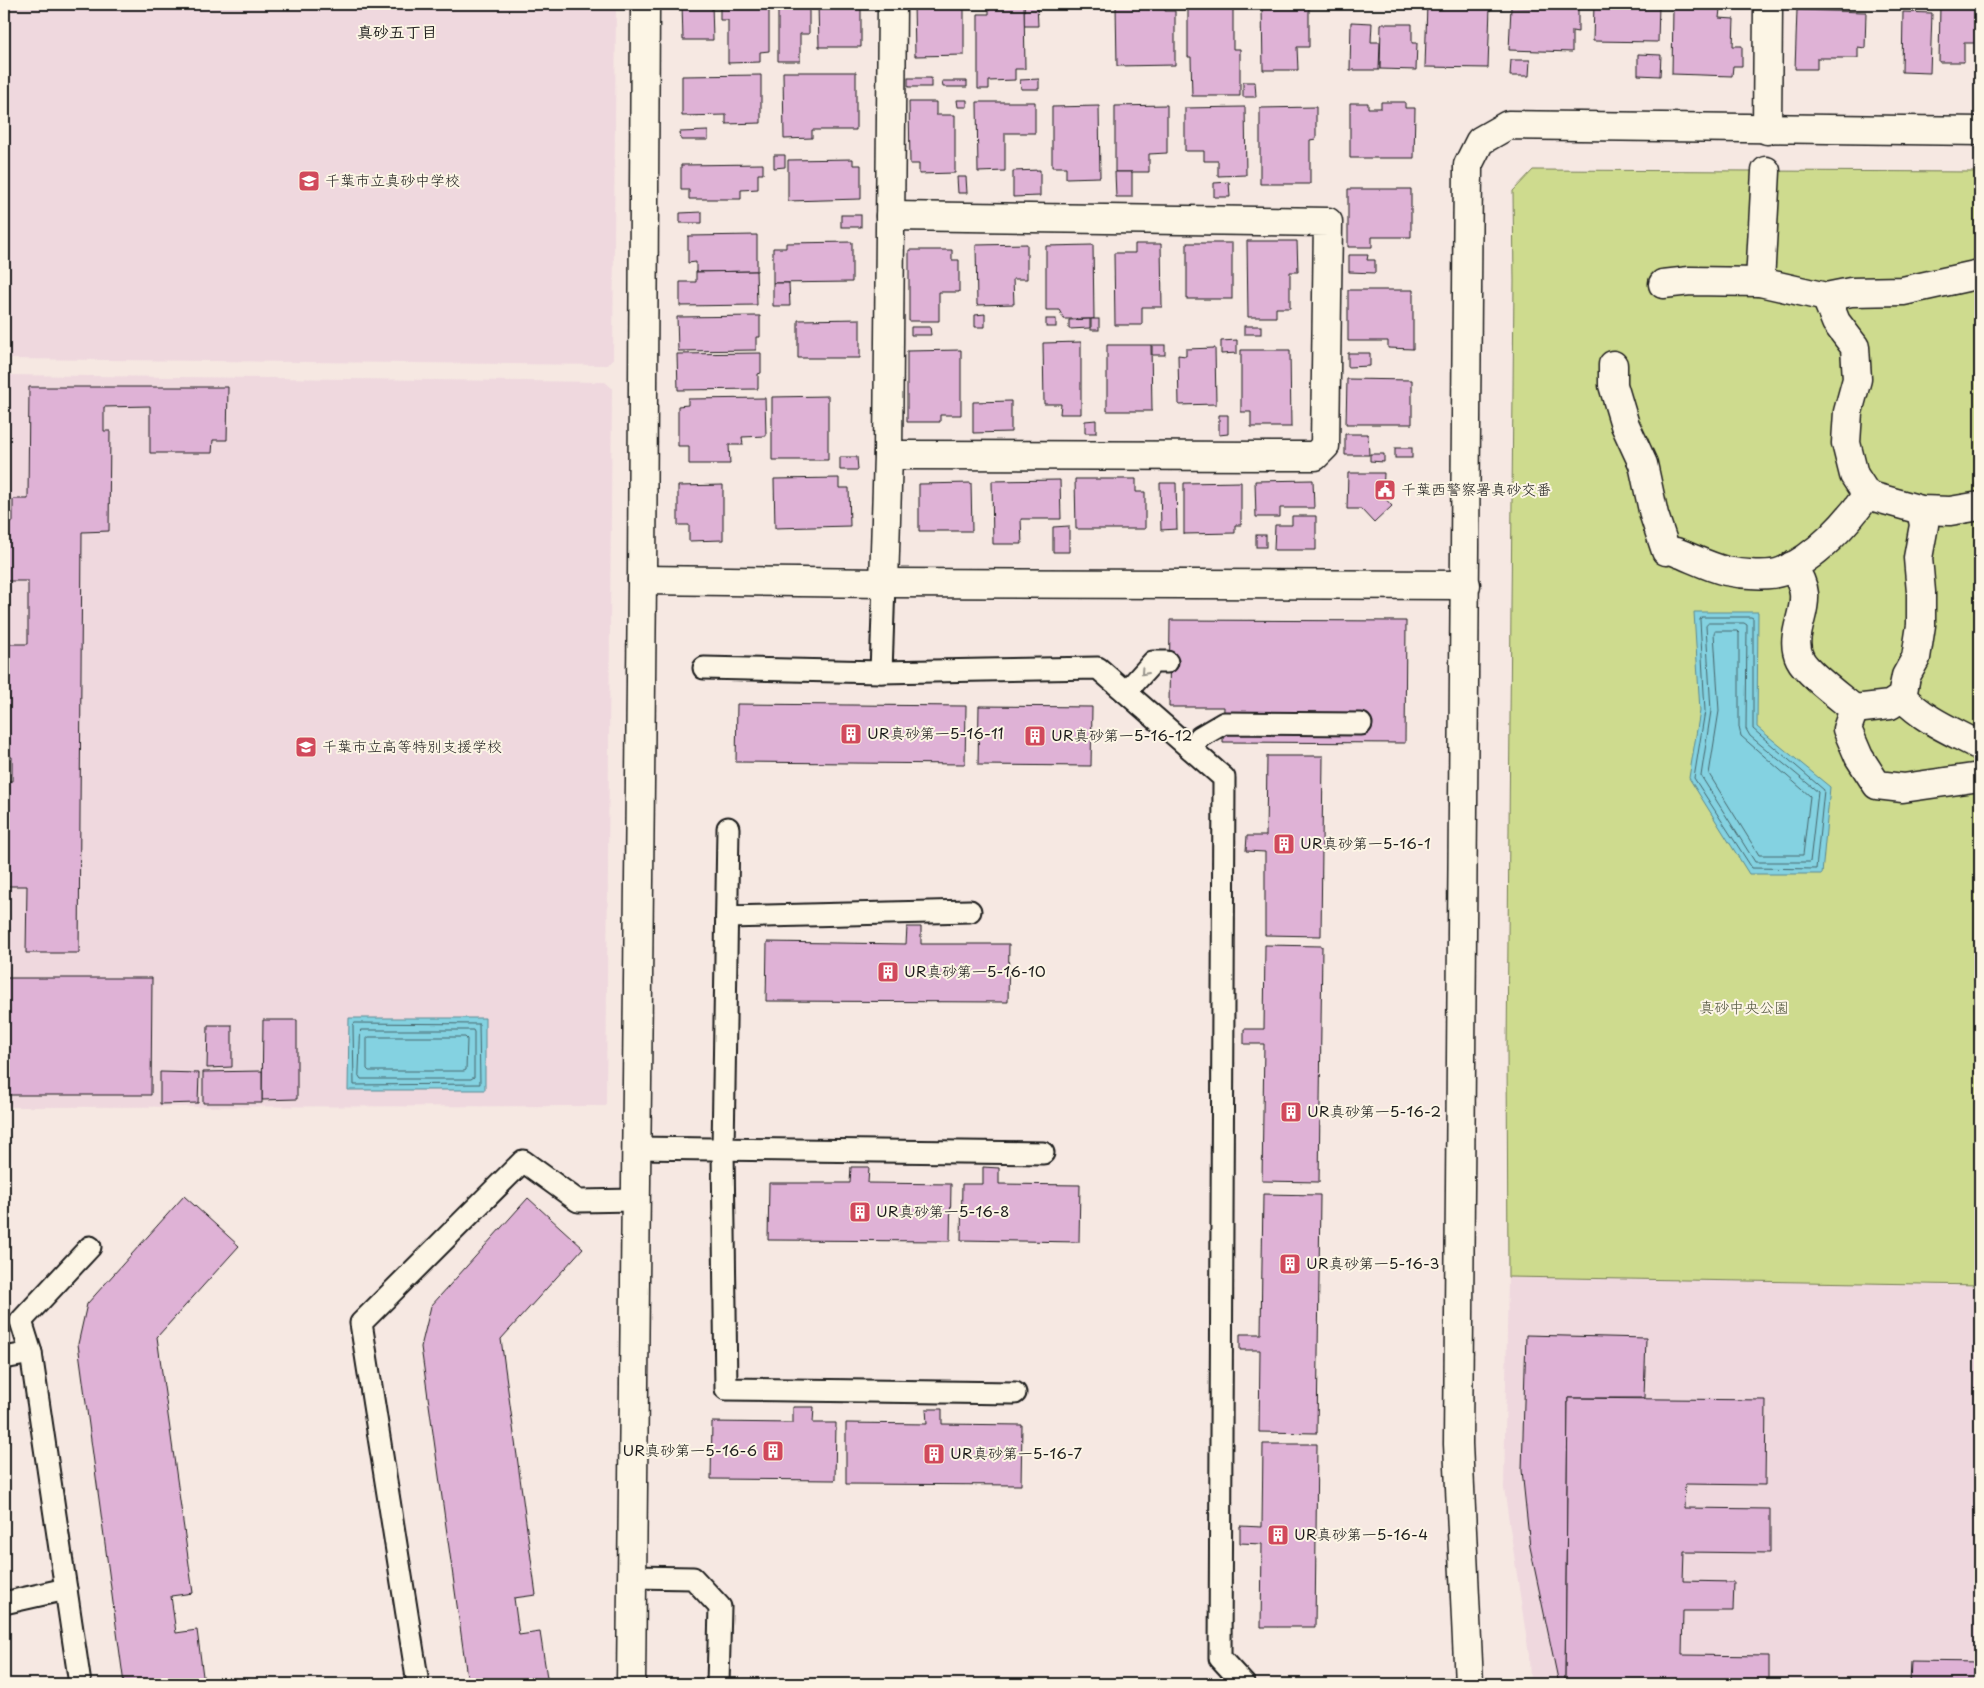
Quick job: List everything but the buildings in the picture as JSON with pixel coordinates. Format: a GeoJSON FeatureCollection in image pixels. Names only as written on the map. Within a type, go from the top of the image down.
{"type":"FeatureCollection","features":[{"type":"Feature","properties":{"kind":"street"},"geometry":{"type":"LineString","coordinates":[[631,1684],[642,580],[645,4]]}},
{"type":"Feature","properties":{"kind":"street"},"geometry":{"type":"LineString","coordinates":[[884,583],[888,455],[892,4]]}},
{"type":"Feature","properties":{"kind":"street"},"geometry":{"type":"LineString","coordinates":[[1767,130],[1768,4]]}},
{"type":"Feature","properties":{"kind":"street"},"geometry":{"type":"LineString","coordinates":[[1469,1684],[1458,1444],[1468,164],[1480,141],[1508,125],[1767,130],[1980,131]]}},
{"type":"Feature","properties":{"kind":"street"},"geometry":{"type":"LineString","coordinates":[[1760,282],[1766,171]]}},
{"type":"Feature","properties":{"kind":"street"},"geometry":{"type":"LineString","coordinates":[[888,455],[1315,456],[1325,446],[1328,222],[890,216]]}},
{"type":"Feature","properties":{"kind":"street"},"geometry":{"type":"LineString","coordinates":[[1663,284],[1690,281],[1760,282],[1826,297],[1851,292],[1903,291],[1980,274]]}},
{"type":"Feature","properties":{"kind":"street"},"geometry":{"type":"LineString","coordinates":[[1826,297],[1836,322],[1855,347],[1857,379],[1848,412],[1846,442],[1854,475],[1867,495],[1921,510],[1950,511],[1980,506]]}},
{"type":"Feature","properties":{"kind":"street"},"geometry":{"type":"LineString","coordinates":[[1613,365],[1613,385],[1625,425],[1643,464],[1654,515],[1671,551],[1725,571],[1748,574],[1781,572],[1811,556],[1867,495]]}},
{"type":"Feature","properties":{"kind":"street"},"geometry":{"type":"LineString","coordinates":[[1792,566],[1802,582],[1804,596],[1796,641],[1800,660],[1854,709],[1890,705],[1902,697],[1906,676],[1916,658],[1921,625],[1918,558],[1924,525],[1921,510]]}},
{"type":"Feature","properties":{"kind":"street"},"geometry":{"type":"LineString","coordinates":[[642,580],[884,583],[1466,585]]}},
{"type":"Feature","properties":{"kind":"street"},"geometry":{"type":"LineString","coordinates":[[1902,697],[1918,712],[1933,722],[1980,746]]}},
{"type":"Feature","properties":{"kind":"street"},"geometry":{"type":"LineString","coordinates":[[1854,709],[1847,729],[1859,757],[1877,785],[1903,788],[1980,777]]}},
{"type":"Feature","properties":{"kind":"lane"},"geometry":{"type":"LineString","coordinates":[[881,672],[884,583]]}},
{"type":"Feature","properties":{"kind":"lane"},"geometry":{"type":"LineString","coordinates":[[1126,692],[1153,662],[1168,662]]}},
{"type":"Feature","properties":{"kind":"lane"},"geometry":{"type":"LineString","coordinates":[[704,668],[881,672],[1098,668],[1224,778],[1220,1658],[1244,1684]]}},
{"type":"Feature","properties":{"kind":"lane"},"geometry":{"type":"LineString","coordinates":[[1191,749],[1200,737],[1224,723],[1361,724]]}},
{"type":"Feature","properties":{"kind":"lane"},"geometry":{"type":"LineString","coordinates":[[728,828],[723,1150],[726,1388],[1015,1393]]}},
{"type":"Feature","properties":{"kind":"lane"},"geometry":{"type":"LineString","coordinates":[[727,917],[970,911]]}},
{"type":"Feature","properties":{"kind":"lane"},"geometry":{"type":"LineString","coordinates":[[636,1148],[1044,1153]]}},
{"type":"Feature","properties":{"kind":"lane"},"geometry":{"type":"LineString","coordinates":[[418,1684],[361,1323],[523,1160],[578,1201],[636,1200]]}},
{"type":"Feature","properties":{"kind":"lane"},"geometry":{"type":"LineString","coordinates":[[80,1684],[31,1353],[21,1321],[90,1248]]}},
{"type":"Feature","properties":{"kind":"lane"},"geometry":{"type":"LineString","coordinates":[[4,1358],[31,1353]]}},
{"type":"Feature","properties":{"kind":"lane"},"geometry":{"type":"LineString","coordinates":[[632,1578],[693,1578],[720,1608],[718,1684]]}},
{"type":"Feature","properties":{"kind":"lane"},"geometry":{"type":"LineString","coordinates":[[4,1603],[66,1589]]}},
{"type":"Feature","properties":{"kind":"shaded area","name":"千葉市立真砂中学校"},"geometry":{"type":"Polygon","coordinates":[[[4,4],[616,4],[613,359],[608,365],[4,359],[4,4]]]}},
{"type":"Feature","properties":{"kind":"shaded area","name":"千葉市立高等特別支援学校"},"geometry":{"type":"Polygon","coordinates":[[[4,375],[605,382],[612,388],[606,1106],[4,1107],[4,375]]]}},
{"type":"Feature","properties":{"kind":"shaded area"},"geometry":{"type":"Polygon","coordinates":[[[1508,1277],[1980,1286],[1980,1684],[1530,1684],[1529,1655],[1504,1488],[1508,1277]]]}},
{"type":"Feature","properties":{"kind":"green space","name":"真砂中央公園"},"geometry":{"type":"Polygon","coordinates":[[[1533,170],[1980,172],[1980,1285],[1508,1277],[1507,1049],[1514,281],[1513,191],[1533,170]]]}},
{"type":"Feature","properties":{"kind":"water"},"geometry":{"type":"Polygon","coordinates":[[[1694,612],[1758,612],[1757,727],[1830,787],[1822,874],[1749,874],[1689,778],[1700,711],[1694,612]]]}},
{"type":"Feature","properties":{"kind":"water"},"geometry":{"type":"Polygon","coordinates":[[[349,1018],[485,1018],[485,1090],[348,1090],[349,1018]]]}},
{"type":"Feature","properties":{"kind":"place","name":"千葉市立真砂中学校"},"geometry":{"type":"Point","coordinates":[309,181]}},
{"type":"Feature","properties":{"kind":"place","name":"千葉西警察署真砂交番"},"geometry":{"type":"Point","coordinates":[1385,490]}},
{"type":"Feature","properties":{"kind":"place","name":"UR真砂第一5-16-11"},"geometry":{"type":"Point","coordinates":[851,734]}},
{"type":"Feature","properties":{"kind":"place","name":"UR真砂第一5-16-12"},"geometry":{"type":"Point","coordinates":[1035,736]}},
{"type":"Feature","properties":{"kind":"place","name":"千葉市立高等特別支援学校"},"geometry":{"type":"Point","coordinates":[306,747]}},
{"type":"Feature","properties":{"kind":"place","name":"UR真砂第一5-16-1"},"geometry":{"type":"Point","coordinates":[1284,844]}},
{"type":"Feature","properties":{"kind":"place","name":"UR真砂第一5-16-10"},"geometry":{"type":"Point","coordinates":[888,972]}},
{"type":"Feature","properties":{"kind":"place","name":"UR真砂第一5-16-2"},"geometry":{"type":"Point","coordinates":[1291,1112]}},
{"type":"Feature","properties":{"kind":"place","name":"UR真砂第一5-16-8"},"geometry":{"type":"Point","coordinates":[860,1212]}},
{"type":"Feature","properties":{"kind":"place","name":"UR真砂第一5-16-3"},"geometry":{"type":"Point","coordinates":[1290,1264]}},
{"type":"Feature","properties":{"kind":"place","name":"UR真砂第一5-16-6"},"geometry":{"type":"Point","coordinates":[773,1451]}},
{"type":"Feature","properties":{"kind":"place","name":"UR真砂第一5-16-7"},"geometry":{"type":"Point","coordinates":[934,1454]}},
{"type":"Feature","properties":{"kind":"place","name":"UR真砂第一5-16-4"},"geometry":{"type":"Point","coordinates":[1278,1535]}},
{"type":"Feature","properties":{"kind":"district","name":"真砂五丁目"},"geometry":{"type":"Point","coordinates":[397,32]}}]}
